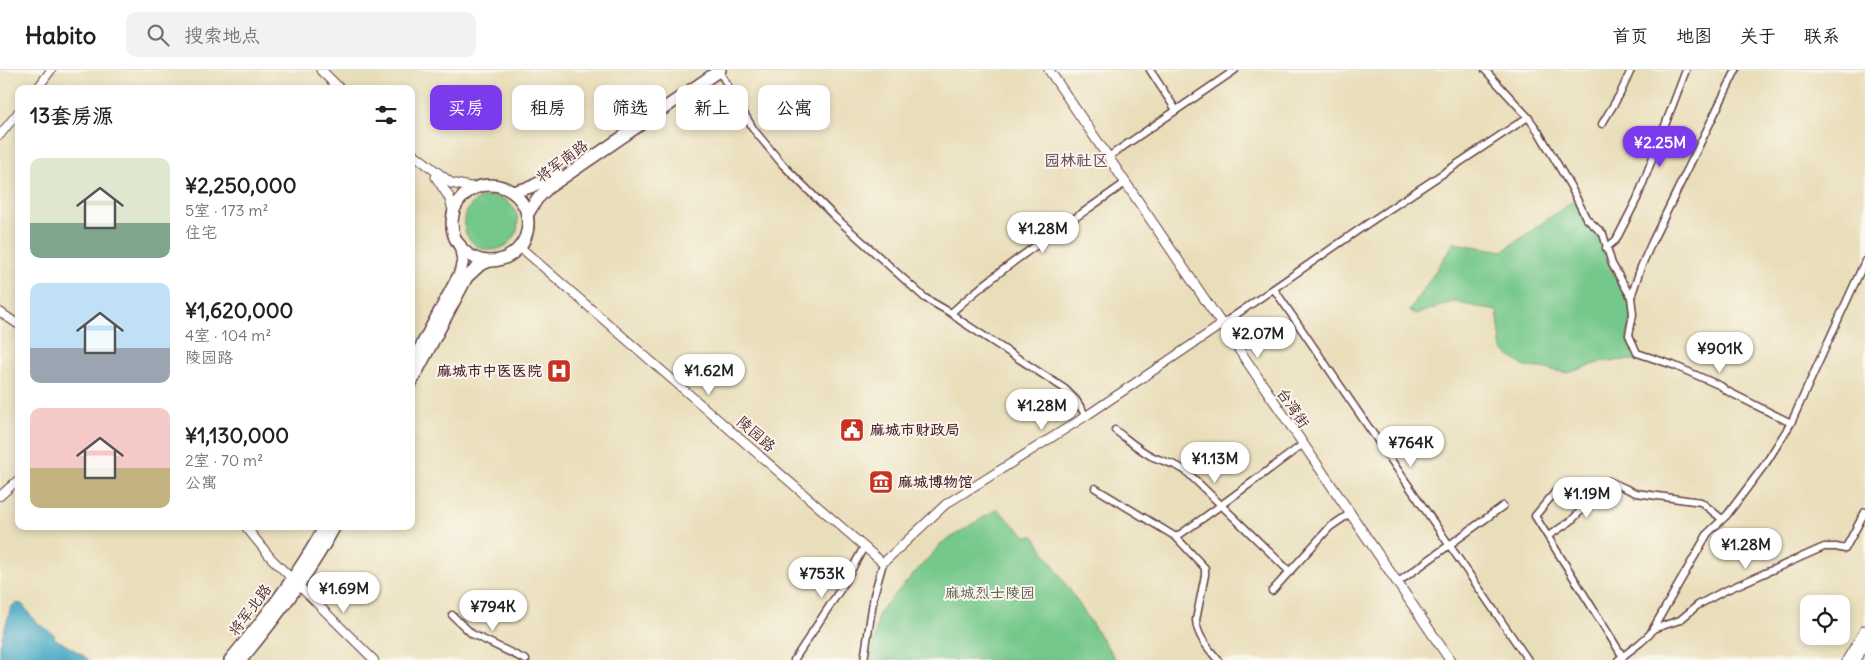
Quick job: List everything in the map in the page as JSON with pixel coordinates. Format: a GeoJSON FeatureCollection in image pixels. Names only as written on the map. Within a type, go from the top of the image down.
{"type":"FeatureCollection","features":[{"type":"Feature","properties":{"kind":"highway","name":"将军南路"},"geometry":{"type":"LineString","coordinates":[[512,192],[531,187],[548,178],[707,70]]}},
{"type":"Feature","properties":{"kind":"highway","name":"将军南路"},"geometry":{"type":"LineString","coordinates":[[527,214],[548,188],[719,71]]}},
{"type":"Feature","properties":{"kind":"highway"},"geometry":{"type":"LineString","coordinates":[[415,357],[460,273],[463,260],[453,226],[454,213],[463,196],[475,188],[494,185],[512,192],[522,202],[527,214],[526,235],[520,246],[510,255],[480,265],[467,277],[415,375]]}},
{"type":"Feature","properties":{"kind":"highway"},"geometry":{"type":"LineString","coordinates":[[459,244],[473,256],[492,260]]}},
{"type":"Feature","properties":{"kind":"highway","name":"将军北路"},"geometry":{"type":"LineString","coordinates":[[241,660],[295,582],[323,530]]}},
{"type":"Feature","properties":{"kind":"highway","name":"将军北路"},"geometry":{"type":"LineString","coordinates":[[230,660],[320,554],[333,530]]}},
{"type":"Feature","properties":{"kind":"main road"},"geometry":{"type":"LineString","coordinates":[[321,70],[336,85]]}},
{"type":"Feature","properties":{"kind":"main road","name":"台湾街"},"geometry":{"type":"LineString","coordinates":[[1049,70],[1302,445],[1450,660]]}},
{"type":"Feature","properties":{"kind":"main road"},"geometry":{"type":"LineString","coordinates":[[415,156],[451,183],[475,188]]}},
{"type":"Feature","properties":{"kind":"main road"},"geometry":{"type":"LineString","coordinates":[[428,167],[446,190],[454,213]]}},
{"type":"Feature","properties":{"kind":"main road"},"geometry":{"type":"LineString","coordinates":[[1847,660],[1865,630]]}},
{"type":"Feature","properties":{"kind":"main road"},"geometry":{"type":"LineString","coordinates":[[1854,660],[1865,643]]}},
{"type":"Feature","properties":{"kind":"street"},"geometry":{"type":"LineString","coordinates":[[40,85],[52,70]]}},
{"type":"Feature","properties":{"kind":"street"},"geometry":{"type":"LineString","coordinates":[[1150,70],[1176,110]]}},
{"type":"Feature","properties":{"kind":"street"},"geometry":{"type":"LineString","coordinates":[[1108,157],[1235,70]]}},
{"type":"Feature","properties":{"kind":"street"},"geometry":{"type":"LineString","coordinates":[[1485,70],[1528,117],[1538,131],[1571,187],[1586,218],[1603,234],[1612,264],[1632,297]]}},
{"type":"Feature","properties":{"kind":"street"},"geometry":{"type":"LineString","coordinates":[[1602,124],[1620,94],[1631,70]]}},
{"type":"Feature","properties":{"kind":"street"},"geometry":{"type":"LineString","coordinates":[[1606,248],[1616,240],[1637,199],[1686,70]]}},
{"type":"Feature","properties":{"kind":"street"},"geometry":{"type":"LineString","coordinates":[[1736,70],[1641,267],[1632,297],[1633,314],[1629,335],[1637,353],[1673,365],[1721,386],[1727,391],[1791,423]]}},
{"type":"Feature","properties":{"kind":"street"},"geometry":{"type":"LineString","coordinates":[[719,71],[754,130],[783,165],[835,217],[925,298],[951,313],[1065,389],[1076,400],[1086,416]]}},
{"type":"Feature","properties":{"kind":"street"},"geometry":{"type":"LineString","coordinates":[[0,135],[15,116]]}},
{"type":"Feature","properties":{"kind":"street"},"geometry":{"type":"LineString","coordinates":[[864,660],[874,595],[883,563],[946,504],[1086,416],[1370,222],[1528,117]]}},
{"type":"Feature","properties":{"kind":"street"},"geometry":{"type":"LineString","coordinates":[[951,313],[1006,266],[1126,183]]}},
{"type":"Feature","properties":{"kind":"street","name":"陵园路"},"geometry":{"type":"LineString","coordinates":[[520,246],[883,563]]}},
{"type":"Feature","properties":{"kind":"street"},"geometry":{"type":"LineString","coordinates":[[1556,491],[1535,516],[1620,658],[1640,643],[1653,629],[1708,533],[1722,519],[1766,463],[1791,423],[1865,260]]}},
{"type":"Feature","properties":{"kind":"street"},"geometry":{"type":"LineString","coordinates":[[1274,289],[1528,660]]}},
{"type":"Feature","properties":{"kind":"street"},"geometry":{"type":"LineString","coordinates":[[0,312],[15,322]]}},
{"type":"Feature","properties":{"kind":"street"},"geometry":{"type":"LineString","coordinates":[[1115,430],[1149,455],[1178,465],[1290,572]]}},
{"type":"Feature","properties":{"kind":"street"},"geometry":{"type":"LineString","coordinates":[[1176,537],[1222,506],[1302,445]]}},
{"type":"Feature","properties":{"kind":"street"},"geometry":{"type":"LineString","coordinates":[[1548,536],[1571,520],[1609,481],[1636,493],[1701,502],[1722,519]]}},
{"type":"Feature","properties":{"kind":"street"},"geometry":{"type":"LineString","coordinates":[[0,496],[15,483]]}},
{"type":"Feature","properties":{"kind":"street"},"geometry":{"type":"LineString","coordinates":[[1095,488],[1176,537],[1205,568],[1196,627],[1205,645],[1218,660]]}},
{"type":"Feature","properties":{"kind":"street"},"geometry":{"type":"LineString","coordinates":[[1397,583],[1503,506]]}},
{"type":"Feature","properties":{"kind":"street"},"geometry":{"type":"LineString","coordinates":[[1653,629],[1680,620],[1698,605],[1722,592],[1824,547],[1845,549],[1865,512]]}},
{"type":"Feature","properties":{"kind":"street"},"geometry":{"type":"LineString","coordinates":[[1272,591],[1330,527],[1349,514]]}},
{"type":"Feature","properties":{"kind":"street"},"geometry":{"type":"LineString","coordinates":[[248,530],[271,558],[374,660]]}},
{"type":"Feature","properties":{"kind":"street"},"geometry":{"type":"LineString","coordinates":[[794,660],[842,586],[864,547]]}},
{"type":"Feature","properties":{"kind":"street"},"geometry":{"type":"LineString","coordinates":[[452,615],[472,634],[526,660]]}},
{"type":"Feature","properties":{"kind":"green space"},"geometry":{"type":"Polygon","coordinates":[[[491,196],[501,198],[510,204],[516,213],[518,223],[516,233],[510,242],[501,248],[491,250],[481,248],[472,242],[466,233],[464,223],[466,213],[472,204],[481,198],[491,196]]]}},
{"type":"Feature","properties":{"kind":"green space"},"geometry":{"type":"Polygon","coordinates":[[[1574,200],[1583,219],[1599,233],[1608,263],[1629,297],[1632,308],[1627,340],[1638,360],[1604,361],[1568,373],[1525,367],[1502,350],[1497,311],[1453,302],[1417,314],[1409,311],[1454,243],[1503,251],[1574,200]]]}},
{"type":"Feature","properties":{"kind":"green space","name":"麻城烈士陵园"},"geometry":{"type":"Polygon","coordinates":[[[997,509],[1026,536],[1034,536],[1116,660],[871,660],[879,612],[942,543],[997,509]]]}},
{"type":"Feature","properties":{"kind":"water"},"geometry":{"type":"Polygon","coordinates":[[[16,603],[22,604],[36,622],[55,635],[54,638],[89,660],[0,660],[0,645],[11,607],[16,603]]]}},
{"type":"Feature","properties":{"kind":"place","name":"麻城市中医医院"},"geometry":{"type":"Point","coordinates":[559,371]}},
{"type":"Feature","properties":{"kind":"place","name":"麻城市财政局"},"geometry":{"type":"Point","coordinates":[852,430]}},
{"type":"Feature","properties":{"kind":"place","name":"麻城博物馆"},"geometry":{"type":"Point","coordinates":[881,482]}},
{"type":"Feature","properties":{"kind":"district","name":"园林社区"},"geometry":{"type":"Point","coordinates":[1076,160]}}]}
